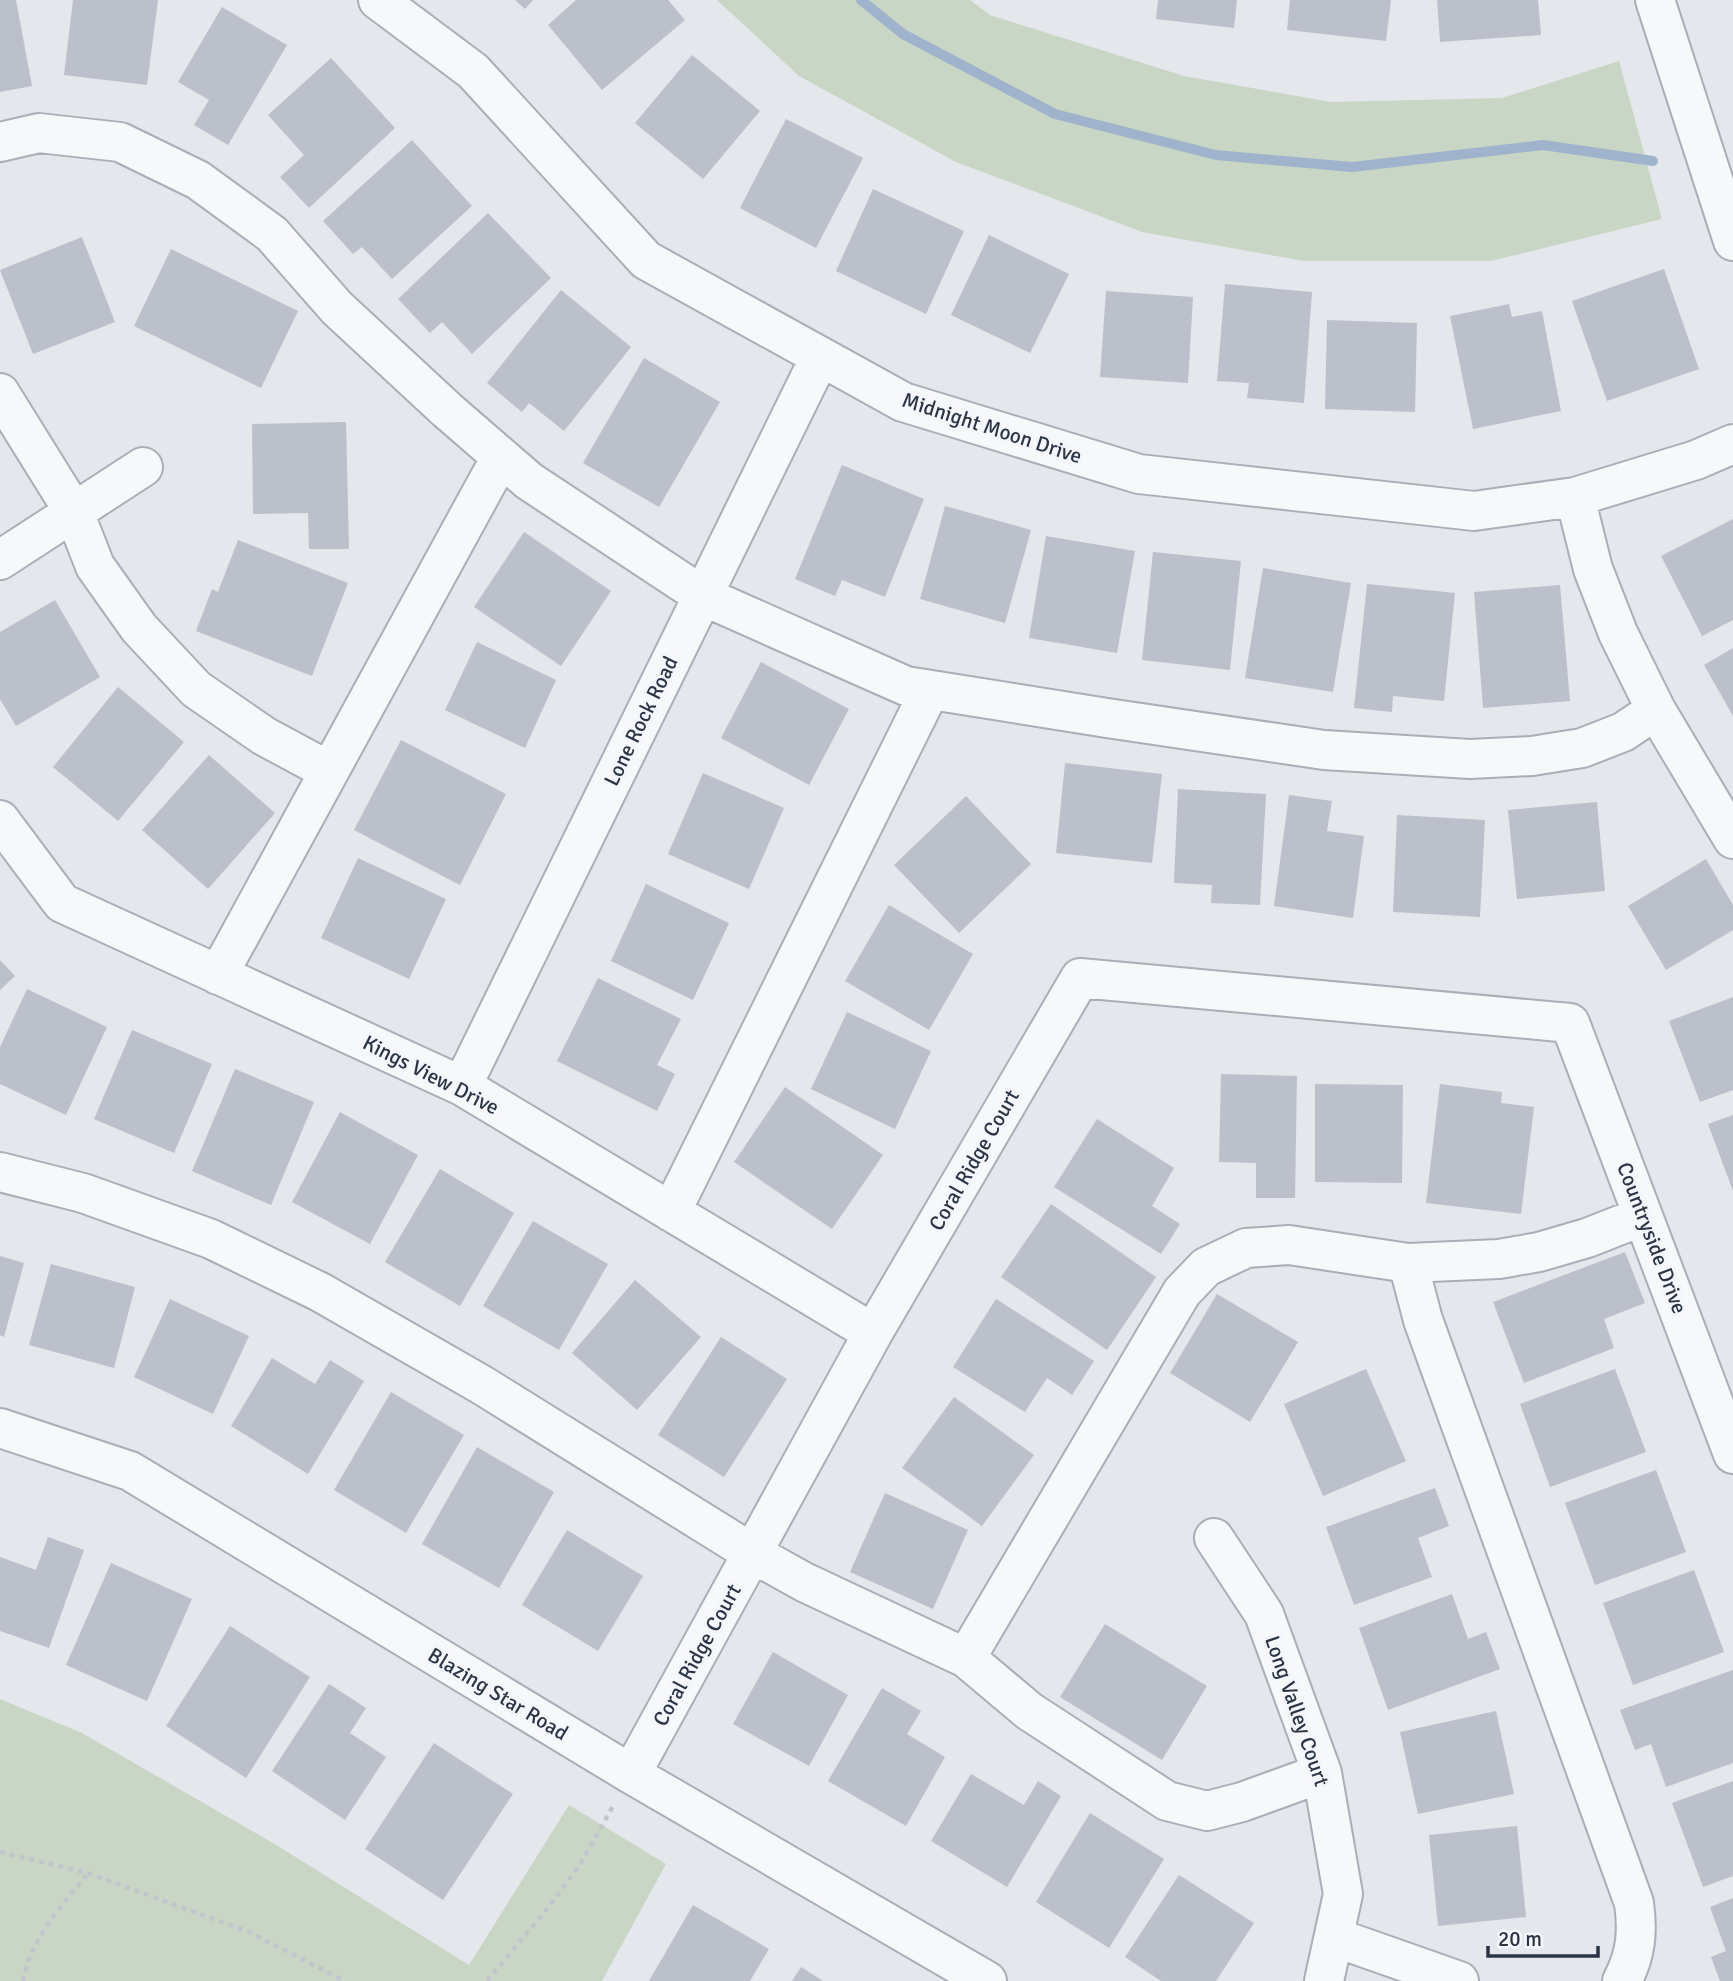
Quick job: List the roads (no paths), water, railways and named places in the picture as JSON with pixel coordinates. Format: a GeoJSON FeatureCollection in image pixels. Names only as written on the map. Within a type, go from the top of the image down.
{"type":"FeatureCollection","features":[{"type":"Feature","properties":{"kind":"street","name":"Midnight Moon Drive"},"geometry":{"type":"LineString","coordinates":[[378,0],[473,71],[646,260],[903,402],[1139,474],[1474,511],[1575,497],[1696,460],[1733,443]]}},
{"type":"Feature","properties":{"kind":"street"},"geometry":{"type":"LineString","coordinates":[[1655,0],[1733,241]]}},
{"type":"Feature","properties":{"kind":"street"},"geometry":{"type":"LineString","coordinates":[[0,142],[39,133],[120,142],[198,180],[272,234],[337,308],[529,481],[703,596],[906,686],[1324,750],[1470,759],[1532,756],[1582,748],[1623,732],[1656,710]]}},
{"type":"Feature","properties":{"kind":"street","name":"Lone Rock Road"},"geometry":{"type":"LineString","coordinates":[[462,1086],[820,356]]}},
{"type":"Feature","properties":{"kind":"street"},"geometry":{"type":"LineString","coordinates":[[0,393],[74,512],[95,566],[139,628],[196,689],[264,736],[329,771]]}},
{"type":"Feature","properties":{"kind":"street"},"geometry":{"type":"LineString","coordinates":[[218,975],[501,457]]}},
{"type":"Feature","properties":{"kind":"street"},"geometry":{"type":"LineString","coordinates":[[0,560],[143,467]]}},
{"type":"Feature","properties":{"kind":"street"},"geometry":{"type":"LineString","coordinates":[[1575,497],[1593,569],[1618,633],[1656,710],[1733,839]]}},
{"type":"Feature","properties":{"kind":"street"},"geometry":{"type":"LineString","coordinates":[[671,1212],[930,690]]}},
{"type":"Feature","properties":{"kind":"street","name":"Kings View Drive"},"geometry":{"type":"LineString","coordinates":[[0,820],[61,903],[462,1086],[873,1333]]}},
{"type":"Feature","properties":{"kind":"street","name":"Coral Ridge Court"},"geometry":{"type":"LineString","coordinates":[[631,1774],[873,1333],[1080,978],[1570,1023]]}},
{"type":"Feature","properties":{"kind":"street","name":"Countryside Drive"},"geometry":{"type":"LineString","coordinates":[[1570,1023],[1733,1454]]}},
{"type":"Feature","properties":{"kind":"street"},"geometry":{"type":"LineString","coordinates":[[0,1171],[83,1193],[211,1239],[320,1292],[482,1385],[752,1553],[804,1581],[966,1658],[1029,1712],[1167,1801],[1207,1811],[1242,1802],[1322,1773]]}},
{"type":"Feature","properties":{"kind":"street"},"geometry":{"type":"LineString","coordinates":[[966,1658],[1182,1292],[1206,1267],[1246,1248],[1289,1245],[1408,1263],[1499,1259],[1539,1252],[1587,1238],[1643,1216]]}},
{"type":"Feature","properties":{"kind":"street"},"geometry":{"type":"LineString","coordinates":[[1408,1263],[1423,1320],[1634,1903],[1638,1930],[1632,1963],[1622,1981]]}},
{"type":"Feature","properties":{"kind":"street","name":"Blazing Star Road"},"geometry":{"type":"LineString","coordinates":[[0,1428],[130,1471],[631,1774],[987,1981]]}},
{"type":"Feature","properties":{"kind":"street","name":"Long Valley Court"},"geometry":{"type":"LineString","coordinates":[[1214,1538],[1264,1614],[1322,1773],[1343,1894],[1324,1981]]}},
{"type":"Feature","properties":{"kind":"street"},"geometry":{"type":"LineString","coordinates":[[1334,1937],[1459,1981]]}},
{"type":"Feature","properties":{"kind":"waterway"},"geometry":{"type":"LineString","coordinates":[[861,0],[903,34],[1055,114],[1216,155],[1352,167],[1543,145],[1653,161]]}}]}
